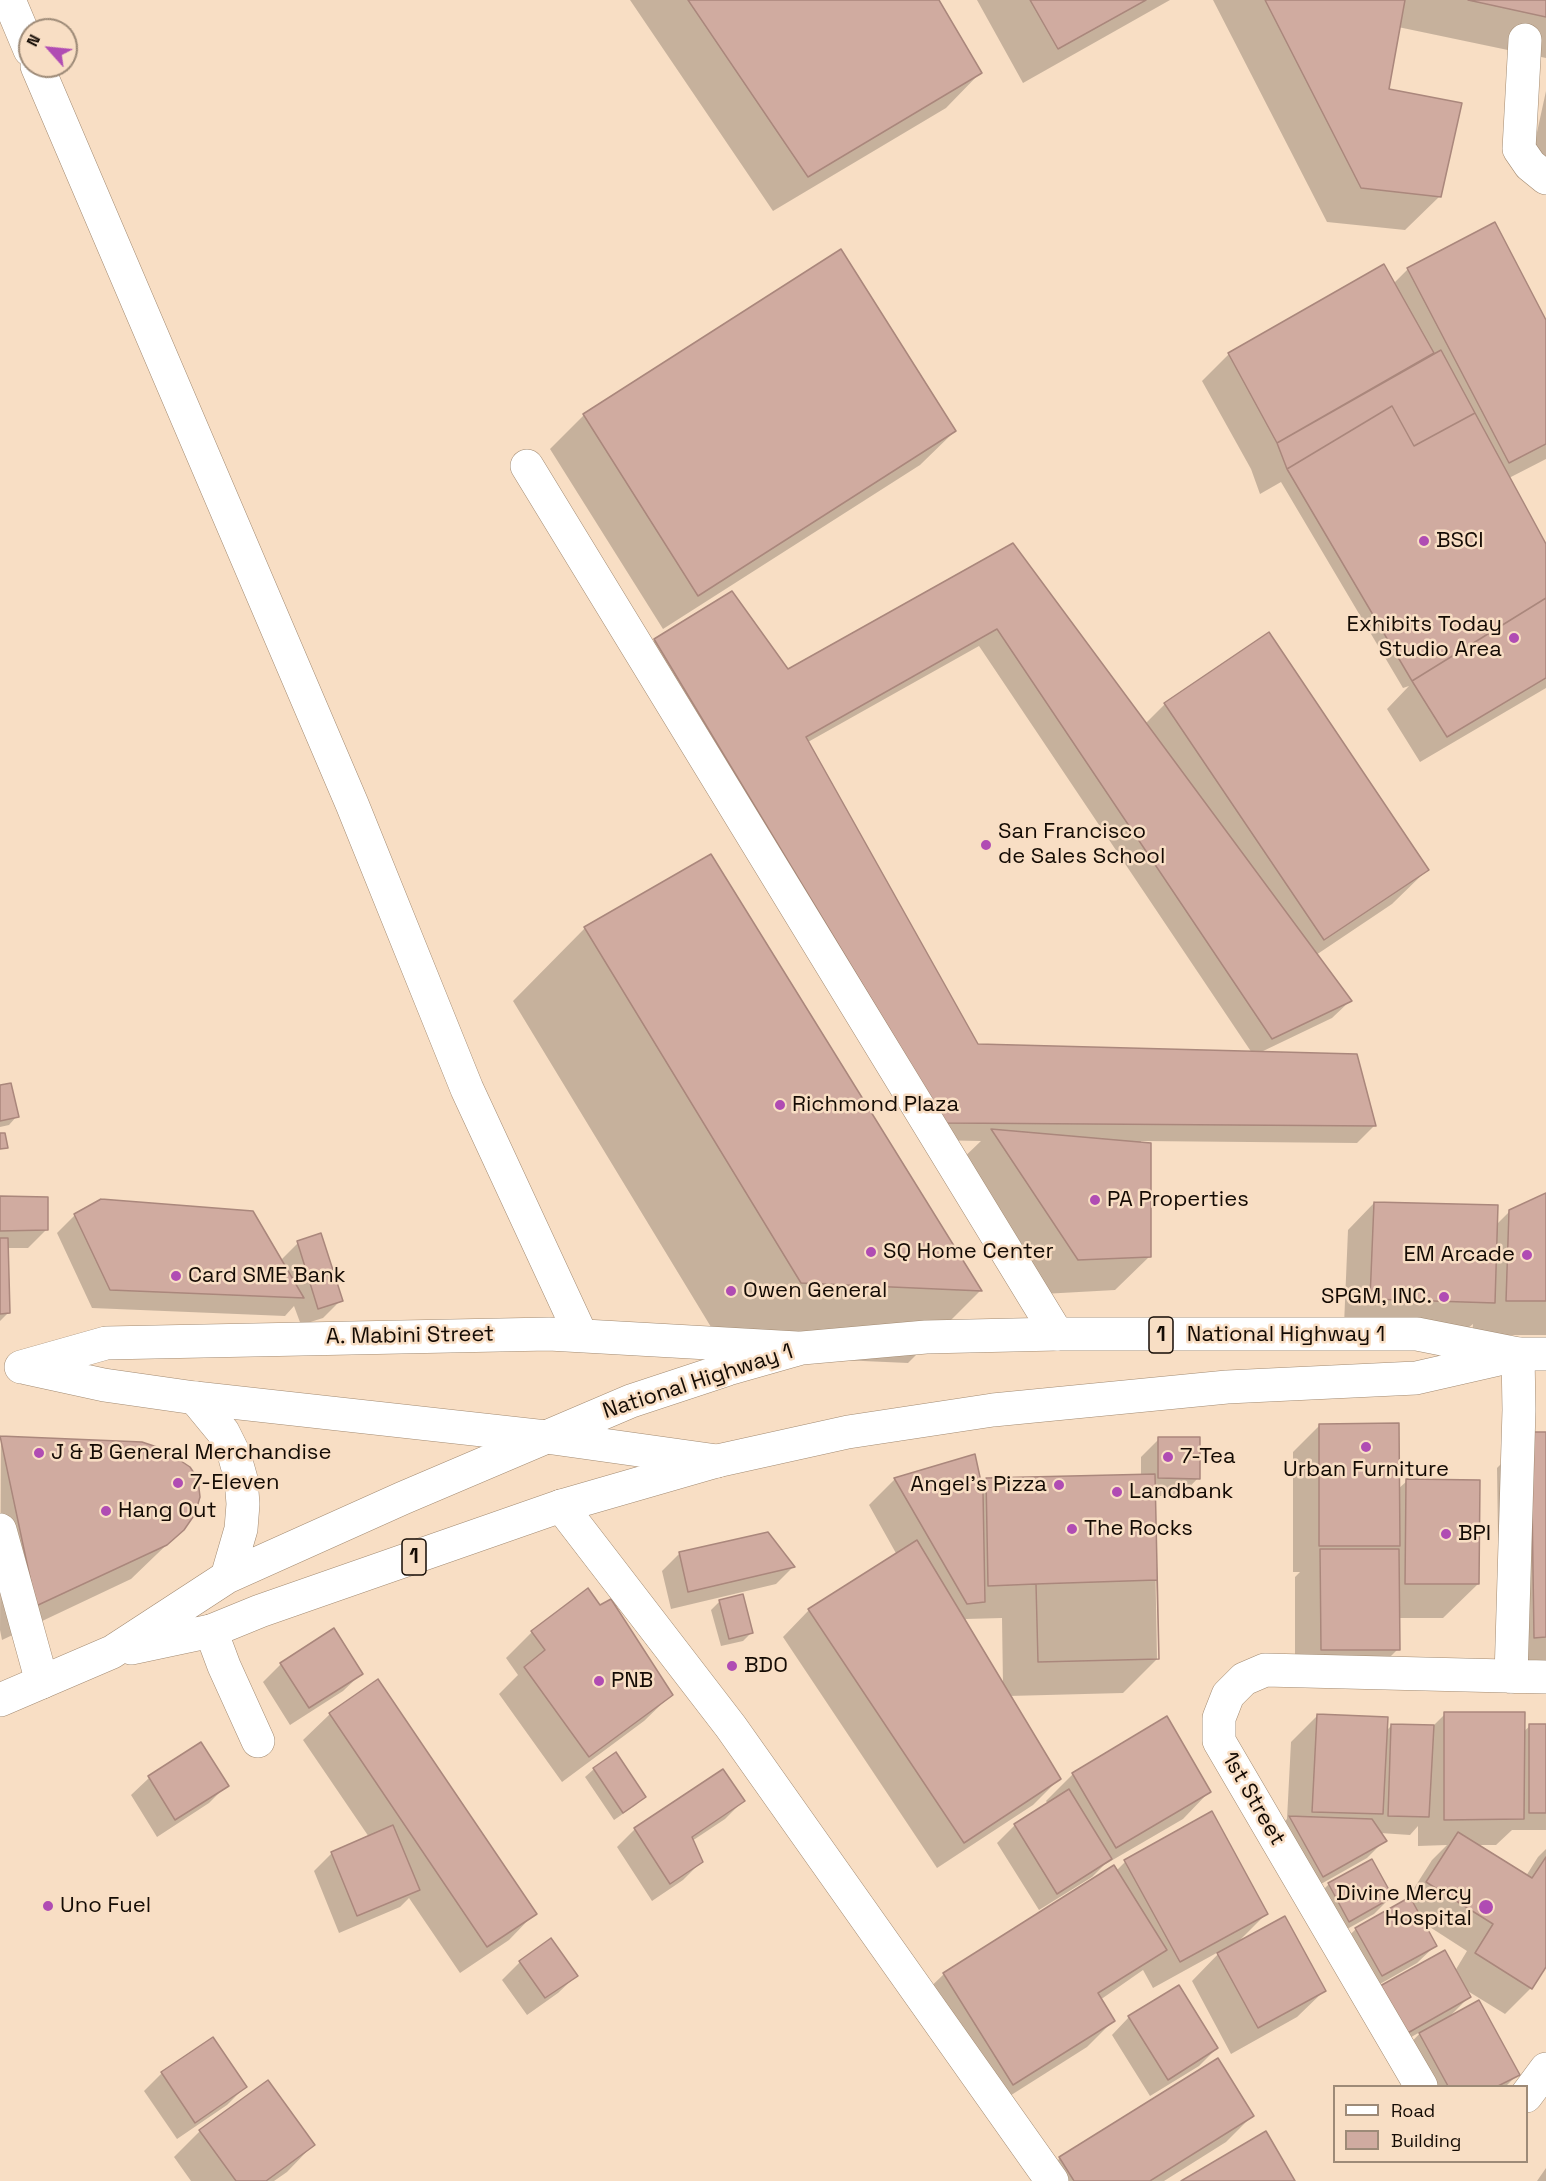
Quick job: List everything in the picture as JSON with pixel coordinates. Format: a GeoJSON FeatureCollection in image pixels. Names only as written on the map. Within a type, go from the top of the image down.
{"type":"FeatureCollection","features":[{"type":"Feature","properties":{"kind":"main road"},"geometry":{"type":"LineString","coordinates":[[9,0],[18,21]]}},
{"type":"Feature","properties":{"kind":"main road"},"geometry":{"type":"LineString","coordinates":[[1526,40],[1519,148],[1530,165],[1546,178]]}},
{"type":"Feature","properties":{"kind":"main road"},"geometry":{"type":"LineString","coordinates":[[42,78],[352,804],[467,1089],[581,1335]]}},
{"type":"Feature","properties":{"kind":"main road"},"geometry":{"type":"LineString","coordinates":[[527,466],[1057,1334]]}},
{"type":"Feature","properties":{"kind":"main road","name":"A. Mabini Street"},"geometry":{"type":"LineString","coordinates":[[11,1367],[106,1342],[537,1334],[802,1348]]}},
{"type":"Feature","properties":{"kind":"main road","name":"National Highway 1"},"geometry":{"type":"LineString","coordinates":[[0,1700],[112,1652],[227,1577],[631,1401],[728,1369],[802,1348],[926,1337],[1057,1334],[1417,1334],[1532,1354]]}},
{"type":"Feature","properties":{"kind":"main road"},"geometry":{"type":"LineString","coordinates":[[1511,1677],[1519,1410],[1532,1354]]}},
{"type":"Feature","properties":{"kind":"main road","name":"National Highway 1"},"geometry":{"type":"LineString","coordinates":[[112,1652],[211,1631],[260,1611],[561,1506],[717,1461],[848,1432],[993,1410],[1227,1387],[1416,1378],[1532,1354]]}},
{"type":"Feature","properties":{"kind":"main road","name":"A. Mabini Street"},"geometry":{"type":"LineString","coordinates":[[11,1367],[104,1385],[195,1398],[546,1437],[717,1461]]}},
{"type":"Feature","properties":{"kind":"main road"},"geometry":{"type":"LineString","coordinates":[[195,1398],[223,1431],[242,1479],[241,1529],[227,1577]]}},
{"type":"Feature","properties":{"kind":"main road"},"geometry":{"type":"LineString","coordinates":[[561,1506],[731,1727],[1052,2181]]}},
{"type":"Feature","properties":{"kind":"main road"},"geometry":{"type":"LineString","coordinates":[[0,1530],[42,1682]]}},
{"type":"Feature","properties":{"kind":"main road"},"geometry":{"type":"LineString","coordinates":[[211,1631],[258,1741]]}},
{"type":"Feature","properties":{"kind":"main road","name":"1st Street"},"geometry":{"type":"LineString","coordinates":[[1420,2085],[1219,1742],[1219,1718],[1228,1695],[1244,1680],[1265,1670],[1546,1677]]}},
{"type":"Feature","properties":{"kind":"main road"},"geometry":{"type":"LineString","coordinates":[[1528,2095],[1546,2069]]}},
{"type":"Feature","properties":{"kind":"building"},"geometry":{"type":"Polygon","coordinates":[[[688,0],[939,0],[982,73],[808,177],[688,0]]]}},
{"type":"Feature","properties":{"kind":"building"},"geometry":{"type":"Polygon","coordinates":[[[1030,0],[1146,0],[1058,49],[1030,0]]]}},
{"type":"Feature","properties":{"kind":"building"},"geometry":{"type":"Polygon","coordinates":[[[1265,0],[1405,0],[1389,89],[1462,103],[1441,197],[1361,188],[1265,0]]]}},
{"type":"Feature","properties":{"kind":"building"},"geometry":{"type":"Polygon","coordinates":[[[1468,0],[1546,0],[1546,17],[1468,0]]]}},
{"type":"Feature","properties":{"kind":"building"},"geometry":{"type":"Polygon","coordinates":[[[1495,222],[1546,320],[1546,444],[1509,463],[1407,268],[1495,222]]]}},
{"type":"Feature","properties":{"kind":"building"},"geometry":{"type":"Polygon","coordinates":[[[841,249],[956,431],[698,596],[583,414],[841,249]]]}},
{"type":"Feature","properties":{"kind":"building"},"geometry":{"type":"Polygon","coordinates":[[[1384,264],[1434,353],[1277,443],[1228,353],[1384,264]]]}},
{"type":"Feature","properties":{"kind":"building"},"geometry":{"type":"Polygon","coordinates":[[[1441,350],[1475,413],[1414,446],[1392,406],[1287,469],[1277,443],[1441,350]]]}},
{"type":"Feature","properties":{"kind":"building"},"geometry":{"type":"Polygon","coordinates":[[[1392,406],[1414,446],[1475,413],[1546,544],[1546,598],[1412,681],[1287,469],[1392,406]]]}},
{"type":"Feature","properties":{"kind":"building"},"geometry":{"type":"Polygon","coordinates":[[[1013,543],[1352,1001],[1272,1039],[997,629],[806,737],[978,1044],[1357,1054],[1376,1126],[946,1123],[654,639],[732,591],[788,669],[1013,543]]]}},
{"type":"Feature","properties":{"kind":"building","name":"Exhibits Today Studio Area"},"geometry":{"type":"Polygon","coordinates":[[[1546,598],[1546,678],[1447,737],[1412,681],[1546,598]]]}},
{"type":"Feature","properties":{"kind":"building"},"geometry":{"type":"Polygon","coordinates":[[[1269,632],[1429,870],[1324,940],[1164,703],[1269,632]]]}},
{"type":"Feature","properties":{"kind":"building","name":"Richmond Plaza"},"geometry":{"type":"Polygon","coordinates":[[[711,854],[982,1291],[801,1283],[584,927],[711,854]]]}},
{"type":"Feature","properties":{"kind":"building"},"geometry":{"type":"Polygon","coordinates":[[[11,1083],[19,1117],[0,1121],[0,1085],[11,1083]]]}},
{"type":"Feature","properties":{"kind":"building","name":"PA Properties"},"geometry":{"type":"Polygon","coordinates":[[[991,1129],[1151,1143],[1151,1257],[1078,1260],[991,1129]]]}},
{"type":"Feature","properties":{"kind":"building"},"geometry":{"type":"Polygon","coordinates":[[[0,1133],[5,1133],[8,1148],[0,1149],[0,1133]]]}},
{"type":"Feature","properties":{"kind":"building","name":"EM Arcade"},"geometry":{"type":"Polygon","coordinates":[[[1546,1193],[1546,1301],[1506,1301],[1509,1210],[1546,1193]]]}},
{"type":"Feature","properties":{"kind":"building"},"geometry":{"type":"Polygon","coordinates":[[[0,1196],[48,1197],[48,1230],[0,1231],[0,1196]]]}},
{"type":"Feature","properties":{"kind":"building"},"geometry":{"type":"Polygon","coordinates":[[[101,1199],[253,1211],[304,1298],[110,1290],[74,1214],[101,1199]]]}},
{"type":"Feature","properties":{"kind":"building"},"geometry":{"type":"Polygon","coordinates":[[[1374,1202],[1498,1205],[1495,1303],[1370,1299],[1374,1202]]]}},
{"type":"Feature","properties":{"kind":"building"},"geometry":{"type":"Polygon","coordinates":[[[321,1233],[343,1301],[318,1309],[297,1241],[321,1233]]]}},
{"type":"Feature","properties":{"kind":"building"},"geometry":{"type":"Polygon","coordinates":[[[0,1238],[8,1238],[10,1313],[0,1314],[0,1238]]]}},
{"type":"Feature","properties":{"kind":"building"},"geometry":{"type":"Polygon","coordinates":[[[1399,1423],[1400,1546],[1319,1546],[1319,1424],[1399,1423]]]}},
{"type":"Feature","properties":{"kind":"building"},"geometry":{"type":"Polygon","coordinates":[[[1531,1432],[1546,1432],[1546,1637],[1534,1638],[1531,1432]]]}},
{"type":"Feature","properties":{"kind":"building"},"geometry":{"type":"Polygon","coordinates":[[[0,1436],[142,1442],[163,1449],[190,1467],[198,1479],[200,1497],[195,1514],[184,1530],[167,1545],[36,1606],[0,1436]]]}},
{"type":"Feature","properties":{"kind":"building"},"geometry":{"type":"Polygon","coordinates":[[[1158,1437],[1200,1437],[1200,1479],[1158,1478],[1158,1437]]]}},
{"type":"Feature","properties":{"kind":"building"},"geometry":{"type":"Polygon","coordinates":[[[975,1454],[983,1491],[985,1602],[967,1604],[894,1478],[975,1454]]]}},
{"type":"Feature","properties":{"kind":"building","name":"The Rocks"},"geometry":{"type":"Polygon","coordinates":[[[1155,1474],[1159,1659],[1038,1662],[1036,1584],[988,1586],[986,1478],[1155,1474]]]}},
{"type":"Feature","properties":{"kind":"building"},"geometry":{"type":"Polygon","coordinates":[[[1406,1479],[1480,1480],[1479,1584],[1405,1584],[1406,1479]]]}},
{"type":"Feature","properties":{"kind":"building"},"geometry":{"type":"Polygon","coordinates":[[[768,1532],[795,1567],[688,1592],[679,1552],[768,1532]]]}},
{"type":"Feature","properties":{"kind":"building"},"geometry":{"type":"Polygon","coordinates":[[[917,1540],[1061,1779],[964,1843],[808,1609],[917,1540]]]}},
{"type":"Feature","properties":{"kind":"building"},"geometry":{"type":"Polygon","coordinates":[[[1320,1549],[1399,1549],[1400,1650],[1321,1650],[1320,1549]]]}},
{"type":"Feature","properties":{"kind":"building"},"geometry":{"type":"Polygon","coordinates":[[[1157,1580],[1159,1659],[1038,1662],[1036,1584],[1157,1580]]]}},
{"type":"Feature","properties":{"kind":"building","name":"PNB"},"geometry":{"type":"Polygon","coordinates":[[[588,1588],[600,1605],[611,1599],[673,1695],[589,1757],[524,1667],[545,1650],[531,1631],[588,1588]]]}},
{"type":"Feature","properties":{"kind":"building"},"geometry":{"type":"Polygon","coordinates":[[[743,1594],[753,1633],[729,1639],[719,1600],[743,1594]]]}},
{"type":"Feature","properties":{"kind":"building"},"geometry":{"type":"Polygon","coordinates":[[[334,1628],[363,1674],[309,1708],[280,1663],[334,1628]]]}},
{"type":"Feature","properties":{"kind":"building"},"geometry":{"type":"Polygon","coordinates":[[[378,1679],[537,1914],[487,1947],[329,1713],[378,1679]]]}},
{"type":"Feature","properties":{"kind":"building"},"geometry":{"type":"Polygon","coordinates":[[[1444,1712],[1525,1712],[1524,1819],[1444,1820],[1444,1712]]]}},
{"type":"Feature","properties":{"kind":"building"},"geometry":{"type":"Polygon","coordinates":[[[1317,1714],[1388,1717],[1383,1814],[1312,1812],[1317,1714]]]}},
{"type":"Feature","properties":{"kind":"building"},"geometry":{"type":"Polygon","coordinates":[[[1167,1716],[1211,1792],[1116,1848],[1072,1773],[1167,1716]]]}},
{"type":"Feature","properties":{"kind":"building"},"geometry":{"type":"Polygon","coordinates":[[[1391,1724],[1434,1725],[1429,1817],[1388,1816],[1391,1724]]]}},
{"type":"Feature","properties":{"kind":"building"},"geometry":{"type":"Polygon","coordinates":[[[1529,1724],[1546,1724],[1546,1813],[1529,1813],[1529,1724]]]}},
{"type":"Feature","properties":{"kind":"building"},"geometry":{"type":"Polygon","coordinates":[[[201,1742],[229,1786],[175,1820],[148,1776],[201,1742]]]}},
{"type":"Feature","properties":{"kind":"building"},"geometry":{"type":"Polygon","coordinates":[[[616,1752],[646,1797],[623,1813],[593,1768],[616,1752]]]}},
{"type":"Feature","properties":{"kind":"building"},"geometry":{"type":"Polygon","coordinates":[[[723,1769],[745,1801],[692,1837],[703,1862],[670,1884],[634,1828],[723,1769]]]}},
{"type":"Feature","properties":{"kind":"building"},"geometry":{"type":"Polygon","coordinates":[[[1069,1789],[1112,1859],[1057,1894],[1014,1824],[1069,1789]]]}},
{"type":"Feature","properties":{"kind":"building"},"geometry":{"type":"Polygon","coordinates":[[[1212,1811],[1268,1914],[1180,1962],[1124,1860],[1212,1811]]]}},
{"type":"Feature","properties":{"kind":"building"},"geometry":{"type":"Polygon","coordinates":[[[1289,1816],[1372,1819],[1387,1841],[1323,1877],[1289,1816]]]}},
{"type":"Feature","properties":{"kind":"building"},"geometry":{"type":"Polygon","coordinates":[[[393,1825],[420,1890],[357,1916],[331,1852],[393,1825]]]}},
{"type":"Feature","properties":{"kind":"building"},"geometry":{"type":"Polygon","coordinates":[[[1458,1832],[1532,1878],[1546,1857],[1546,1967],[1532,1989],[1475,1953],[1493,1924],[1426,1882],[1458,1832]]]}},
{"type":"Feature","properties":{"kind":"building"},"geometry":{"type":"Polygon","coordinates":[[[1372,1859],[1393,1897],[1349,1922],[1328,1883],[1372,1859]]]}},
{"type":"Feature","properties":{"kind":"building"},"geometry":{"type":"Polygon","coordinates":[[[1114,1865],[1167,1950],[1098,1993],[1115,2021],[1013,2085],[943,1973],[1114,1865]]]}},
{"type":"Feature","properties":{"kind":"building"},"geometry":{"type":"Polygon","coordinates":[[[1410,1897],[1437,1946],[1382,1976],[1355,1928],[1410,1897]]]}},
{"type":"Feature","properties":{"kind":"building"},"geometry":{"type":"Polygon","coordinates":[[[1285,1916],[1326,1991],[1258,2028],[1217,1953],[1285,1916]]]}},
{"type":"Feature","properties":{"kind":"building"},"geometry":{"type":"Polygon","coordinates":[[[551,1938],[578,1976],[545,1998],[519,1961],[551,1938]]]}},
{"type":"Feature","properties":{"kind":"building"},"geometry":{"type":"Polygon","coordinates":[[[1445,1950],[1471,1997],[1406,2034],[1380,1986],[1445,1950]]]}},
{"type":"Feature","properties":{"kind":"building"},"geometry":{"type":"Polygon","coordinates":[[[1179,1985],[1218,2048],[1168,2080],[1128,2016],[1179,1985]]]}},
{"type":"Feature","properties":{"kind":"building"},"geometry":{"type":"Polygon","coordinates":[[[1479,2000],[1520,2075],[1500,2085],[1447,2085],[1419,2033],[1479,2000]]]}},
{"type":"Feature","properties":{"kind":"building"},"geometry":{"type":"Polygon","coordinates":[[[213,2037],[247,2087],[195,2123],[161,2072],[213,2037]]]}},
{"type":"Feature","properties":{"kind":"building"},"geometry":{"type":"Polygon","coordinates":[[[1218,2058],[1254,2116],[1150,2181],[1074,2181],[1059,2157],[1218,2058]]]}},
{"type":"Feature","properties":{"kind":"building"},"geometry":{"type":"Polygon","coordinates":[[[268,2080],[315,2145],[266,2181],[236,2181],[199,2130],[268,2080]]]}},
{"type":"Feature","properties":{"kind":"building"},"geometry":{"type":"Polygon","coordinates":[[[1266,2131],[1295,2181],[1181,2181],[1266,2131]]]}},
{"type":"Feature","properties":{"kind":"place","name":"BSCI"},"geometry":{"type":"Point","coordinates":[1424,541]}},
{"type":"Feature","properties":{"kind":"place","name":"Exhibits Today Studio Area"},"geometry":{"type":"Point","coordinates":[1514,638]}},
{"type":"Feature","properties":{"kind":"place","name":"San Francisco de Sales School"},"geometry":{"type":"Point","coordinates":[986,845]}},
{"type":"Feature","properties":{"kind":"place","name":"Richmond Plaza"},"geometry":{"type":"Point","coordinates":[780,1105]}},
{"type":"Feature","properties":{"kind":"place","name":"PA Properties"},"geometry":{"type":"Point","coordinates":[1095,1200]}},
{"type":"Feature","properties":{"kind":"place","name":"SQ Home Center"},"geometry":{"type":"Point","coordinates":[871,1252]}},
{"type":"Feature","properties":{"kind":"place","name":"EM Arcade"},"geometry":{"type":"Point","coordinates":[1527,1255]}},
{"type":"Feature","properties":{"kind":"place","name":"Card SME Bank"},"geometry":{"type":"Point","coordinates":[176,1276]}},
{"type":"Feature","properties":{"kind":"place","name":"Owen General"},"geometry":{"type":"Point","coordinates":[731,1291]}},
{"type":"Feature","properties":{"kind":"place","name":"SPGM, INC."},"geometry":{"type":"Point","coordinates":[1444,1297]}},
{"type":"Feature","properties":{"kind":"place","name":"Urban Furniture"},"geometry":{"type":"Point","coordinates":[1366,1447]}},
{"type":"Feature","properties":{"kind":"place","name":"J & B General Merchandise"},"geometry":{"type":"Point","coordinates":[39,1453]}},
{"type":"Feature","properties":{"kind":"place","name":"7-Tea"},"geometry":{"type":"Point","coordinates":[1168,1457]}},
{"type":"Feature","properties":{"kind":"place","name":"7-Eleven"},"geometry":{"type":"Point","coordinates":[178,1483]}},
{"type":"Feature","properties":{"kind":"place","name":"Angel's Pizza"},"geometry":{"type":"Point","coordinates":[1059,1485]}},
{"type":"Feature","properties":{"kind":"place","name":"Landbank"},"geometry":{"type":"Point","coordinates":[1117,1492]}},
{"type":"Feature","properties":{"kind":"place","name":"Hang Out"},"geometry":{"type":"Point","coordinates":[106,1511]}},
{"type":"Feature","properties":{"kind":"place","name":"The Rocks"},"geometry":{"type":"Point","coordinates":[1072,1529]}},
{"type":"Feature","properties":{"kind":"place","name":"BPI"},"geometry":{"type":"Point","coordinates":[1446,1534]}},
{"type":"Feature","properties":{"kind":"place","name":"BDO"},"geometry":{"type":"Point","coordinates":[732,1666]}},
{"type":"Feature","properties":{"kind":"place","name":"PNB"},"geometry":{"type":"Point","coordinates":[599,1681]}},
{"type":"Feature","properties":{"kind":"place","name":"Uno Fuel"},"geometry":{"type":"Point","coordinates":[48,1906]}},
{"type":"Feature","properties":{"kind":"place","name":"Divine Mercy Hospital"},"geometry":{"type":"Point","coordinates":[1486,1907]}}]}
